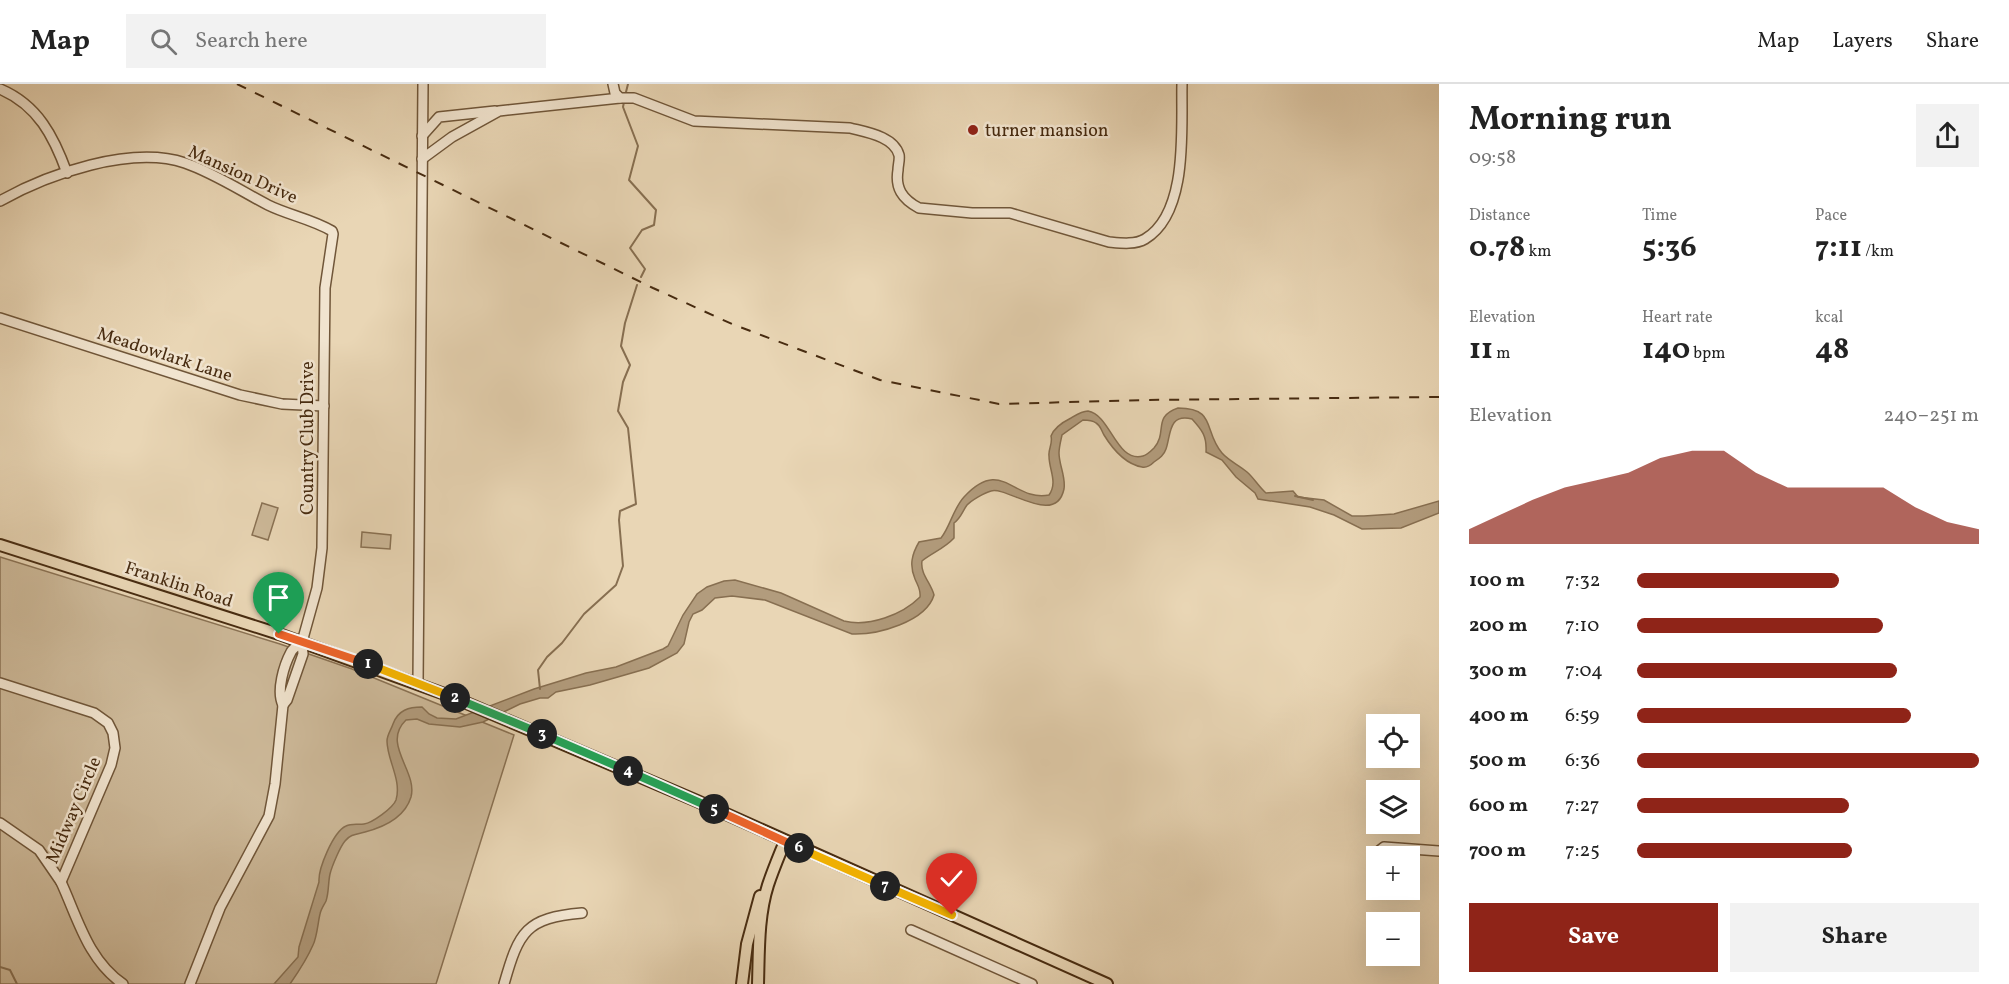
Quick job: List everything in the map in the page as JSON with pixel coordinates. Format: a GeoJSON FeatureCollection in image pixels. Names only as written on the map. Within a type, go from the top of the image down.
{"type":"FeatureCollection","features":[{"type":"Feature","properties":{"kind":"main road","name":"Franklin Road"},"geometry":{"type":"LineString","coordinates":[[0,545],[302,642],[418,683],[521,725],[1107,984]]}},
{"type":"Feature","properties":{"kind":"main road"},"geometry":{"type":"LineString","coordinates":[[758,984],[761,920],[767,886],[785,841]]}},
{"type":"Feature","properties":{"kind":"main road"},"geometry":{"type":"LineString","coordinates":[[742,984],[753,919],[759,897],[767,886]]}},
{"type":"Feature","properties":{"kind":"street"},"geometry":{"type":"LineString","coordinates":[[418,683],[423,84]]}},
{"type":"Feature","properties":{"kind":"street"},"geometry":{"type":"LineString","coordinates":[[613,84],[615,93],[620,98]]}},
{"type":"Feature","properties":{"kind":"street"},"geometry":{"type":"LineString","coordinates":[[422,136],[439,117],[620,98],[634,98],[694,121],[850,128],[873,133],[896,150],[899,155],[896,182],[898,189],[919,208],[972,213],[1010,213],[1109,242],[1121,243],[1145,239],[1161,224],[1172,202],[1181,164],[1182,84]]}},
{"type":"Feature","properties":{"kind":"street"},"geometry":{"type":"LineString","coordinates":[[0,89],[25,103],[44,123],[56,142],[67,173]]}},
{"type":"Feature","properties":{"kind":"street"},"geometry":{"type":"LineString","coordinates":[[422,159],[452,137],[499,111]]}},
{"type":"Feature","properties":{"kind":"street","name":"Mansion Drive"},"geometry":{"type":"LineString","coordinates":[[0,201],[67,173],[103,163],[135,157],[159,158],[197,168],[281,210],[333,232]]}},
{"type":"Feature","properties":{"kind":"street","name":"Country Club Drive"},"geometry":{"type":"LineString","coordinates":[[190,984],[220,908],[269,816],[275,784],[283,705],[280,692],[292,650],[302,642],[314,601],[321,559],[323,524],[325,288],[333,232]]}},
{"type":"Feature","properties":{"kind":"street","name":"Meadowlark Lane"},"geometry":{"type":"LineString","coordinates":[[0,318],[240,395],[282,404],[324,406]]}},
{"type":"Feature","properties":{"kind":"street","name":"Midway Circle"},"geometry":{"type":"LineString","coordinates":[[0,683],[94,713],[108,723],[113,733],[115,748],[111,765],[61,882]]}},
{"type":"Feature","properties":{"kind":"street","name":"Midway Circle"},"geometry":{"type":"LineString","coordinates":[[0,823],[39,850],[61,882],[94,955],[104,969],[123,984]]}},
{"type":"Feature","properties":{"kind":"street"},"geometry":{"type":"LineString","coordinates":[[1420,850],[1439,851]]}},
{"type":"Feature","properties":{"kind":"street"},"geometry":{"type":"LineString","coordinates":[[504,984],[511,959],[522,935],[536,922],[561,915],[582,913]]}},
{"type":"Feature","properties":{"kind":"street"},"geometry":{"type":"LineString","coordinates":[[911,930],[1032,984]]}},
{"type":"Feature","properties":{"kind":"shaded area"},"geometry":{"type":"Polygon","coordinates":[[[1178,408],[1190,409],[1204,416],[1216,445],[1222,453],[1247,472],[1266,493],[1293,491],[1298,497],[1324,500],[1352,516],[1394,514],[1439,501],[1439,513],[1401,528],[1362,529],[1334,515],[1310,507],[1258,499],[1255,493],[1236,477],[1222,460],[1206,452],[1203,434],[1192,419],[1184,418],[1175,422],[1164,453],[1147,467],[1130,463],[1115,450],[1098,424],[1083,420],[1062,435],[1059,458],[1064,489],[1059,500],[1051,505],[1042,505],[998,491],[991,491],[969,503],[954,523],[954,538],[922,561],[924,574],[934,595],[929,604],[921,613],[899,625],[874,632],[852,634],[765,600],[732,596],[715,598],[702,610],[693,614],[684,644],[677,653],[649,668],[556,692],[548,698],[520,704],[483,722],[460,727],[429,724],[417,719],[406,720],[399,729],[397,738],[398,748],[412,787],[408,804],[393,820],[345,841],[329,877],[327,898],[320,912],[316,938],[311,950],[290,984],[274,984],[298,957],[321,869],[336,835],[346,826],[368,823],[377,818],[396,800],[396,778],[387,741],[395,719],[401,712],[422,707],[437,718],[456,719],[534,689],[586,673],[616,667],[663,649],[668,646],[683,615],[697,594],[707,587],[724,581],[735,580],[781,593],[844,621],[864,622],[885,618],[904,609],[920,597],[912,564],[919,542],[941,538],[960,502],[977,485],[988,480],[998,480],[1026,493],[1049,495],[1053,485],[1049,461],[1051,436],[1062,423],[1079,413],[1088,411],[1096,414],[1126,452],[1134,456],[1143,456],[1158,442],[1165,416],[1178,408]]]}},
{"type":"Feature","properties":{"kind":"shaded area"},"geometry":{"type":"Polygon","coordinates":[[[262,503],[278,508],[268,540],[252,535],[262,503]]]}},
{"type":"Feature","properties":{"kind":"shaded area"},"geometry":{"type":"Polygon","coordinates":[[[362,532],[391,535],[390,549],[361,547],[362,532]]]}},
{"type":"Feature","properties":{"kind":"shaded area"},"geometry":{"type":"Polygon","coordinates":[[[0,557],[280,644],[352,669],[514,735],[436,984],[0,984],[0,557]]]}},
{"type":"Feature","properties":{"kind":"waterway"},"geometry":{"type":"LineString","coordinates":[[625,96],[628,84]]}},
{"type":"Feature","properties":{"kind":"waterway"},"geometry":{"type":"LineString","coordinates":[[624,102],[623,107],[638,146],[629,180],[656,210],[654,225],[642,230],[630,248],[645,269],[641,277]]}},
{"type":"Feature","properties":{"kind":"waterway"},"geometry":{"type":"LineString","coordinates":[[540,689],[538,670],[584,614],[616,585],[623,566],[620,511],[636,504],[628,428],[618,411],[623,382],[630,365],[621,346],[625,323],[637,285]]}},
{"type":"Feature","properties":{"kind":"waterway"},"geometry":{"type":"LineString","coordinates":[[1295,496],[1313,500]]}},
{"type":"Feature","properties":{"kind":"waterway"},"geometry":{"type":"LineString","coordinates":[[0,967],[10,970],[17,984]]}},
{"type":"Feature","properties":{"kind":"railway"},"geometry":{"type":"LineString","coordinates":[[237,84],[653,288],[732,324],[880,380],[999,404],[1439,397]]}},
{"type":"Feature","properties":{"kind":"place","name":"turner mansion"},"geometry":{"type":"Point","coordinates":[973,130]}},
{"type":"Feature","properties":{"kind":"route"},"geometry":{"type":"LineString","coordinates":[[279,634],[386,671],[521,725],[952,915]]}}]}
